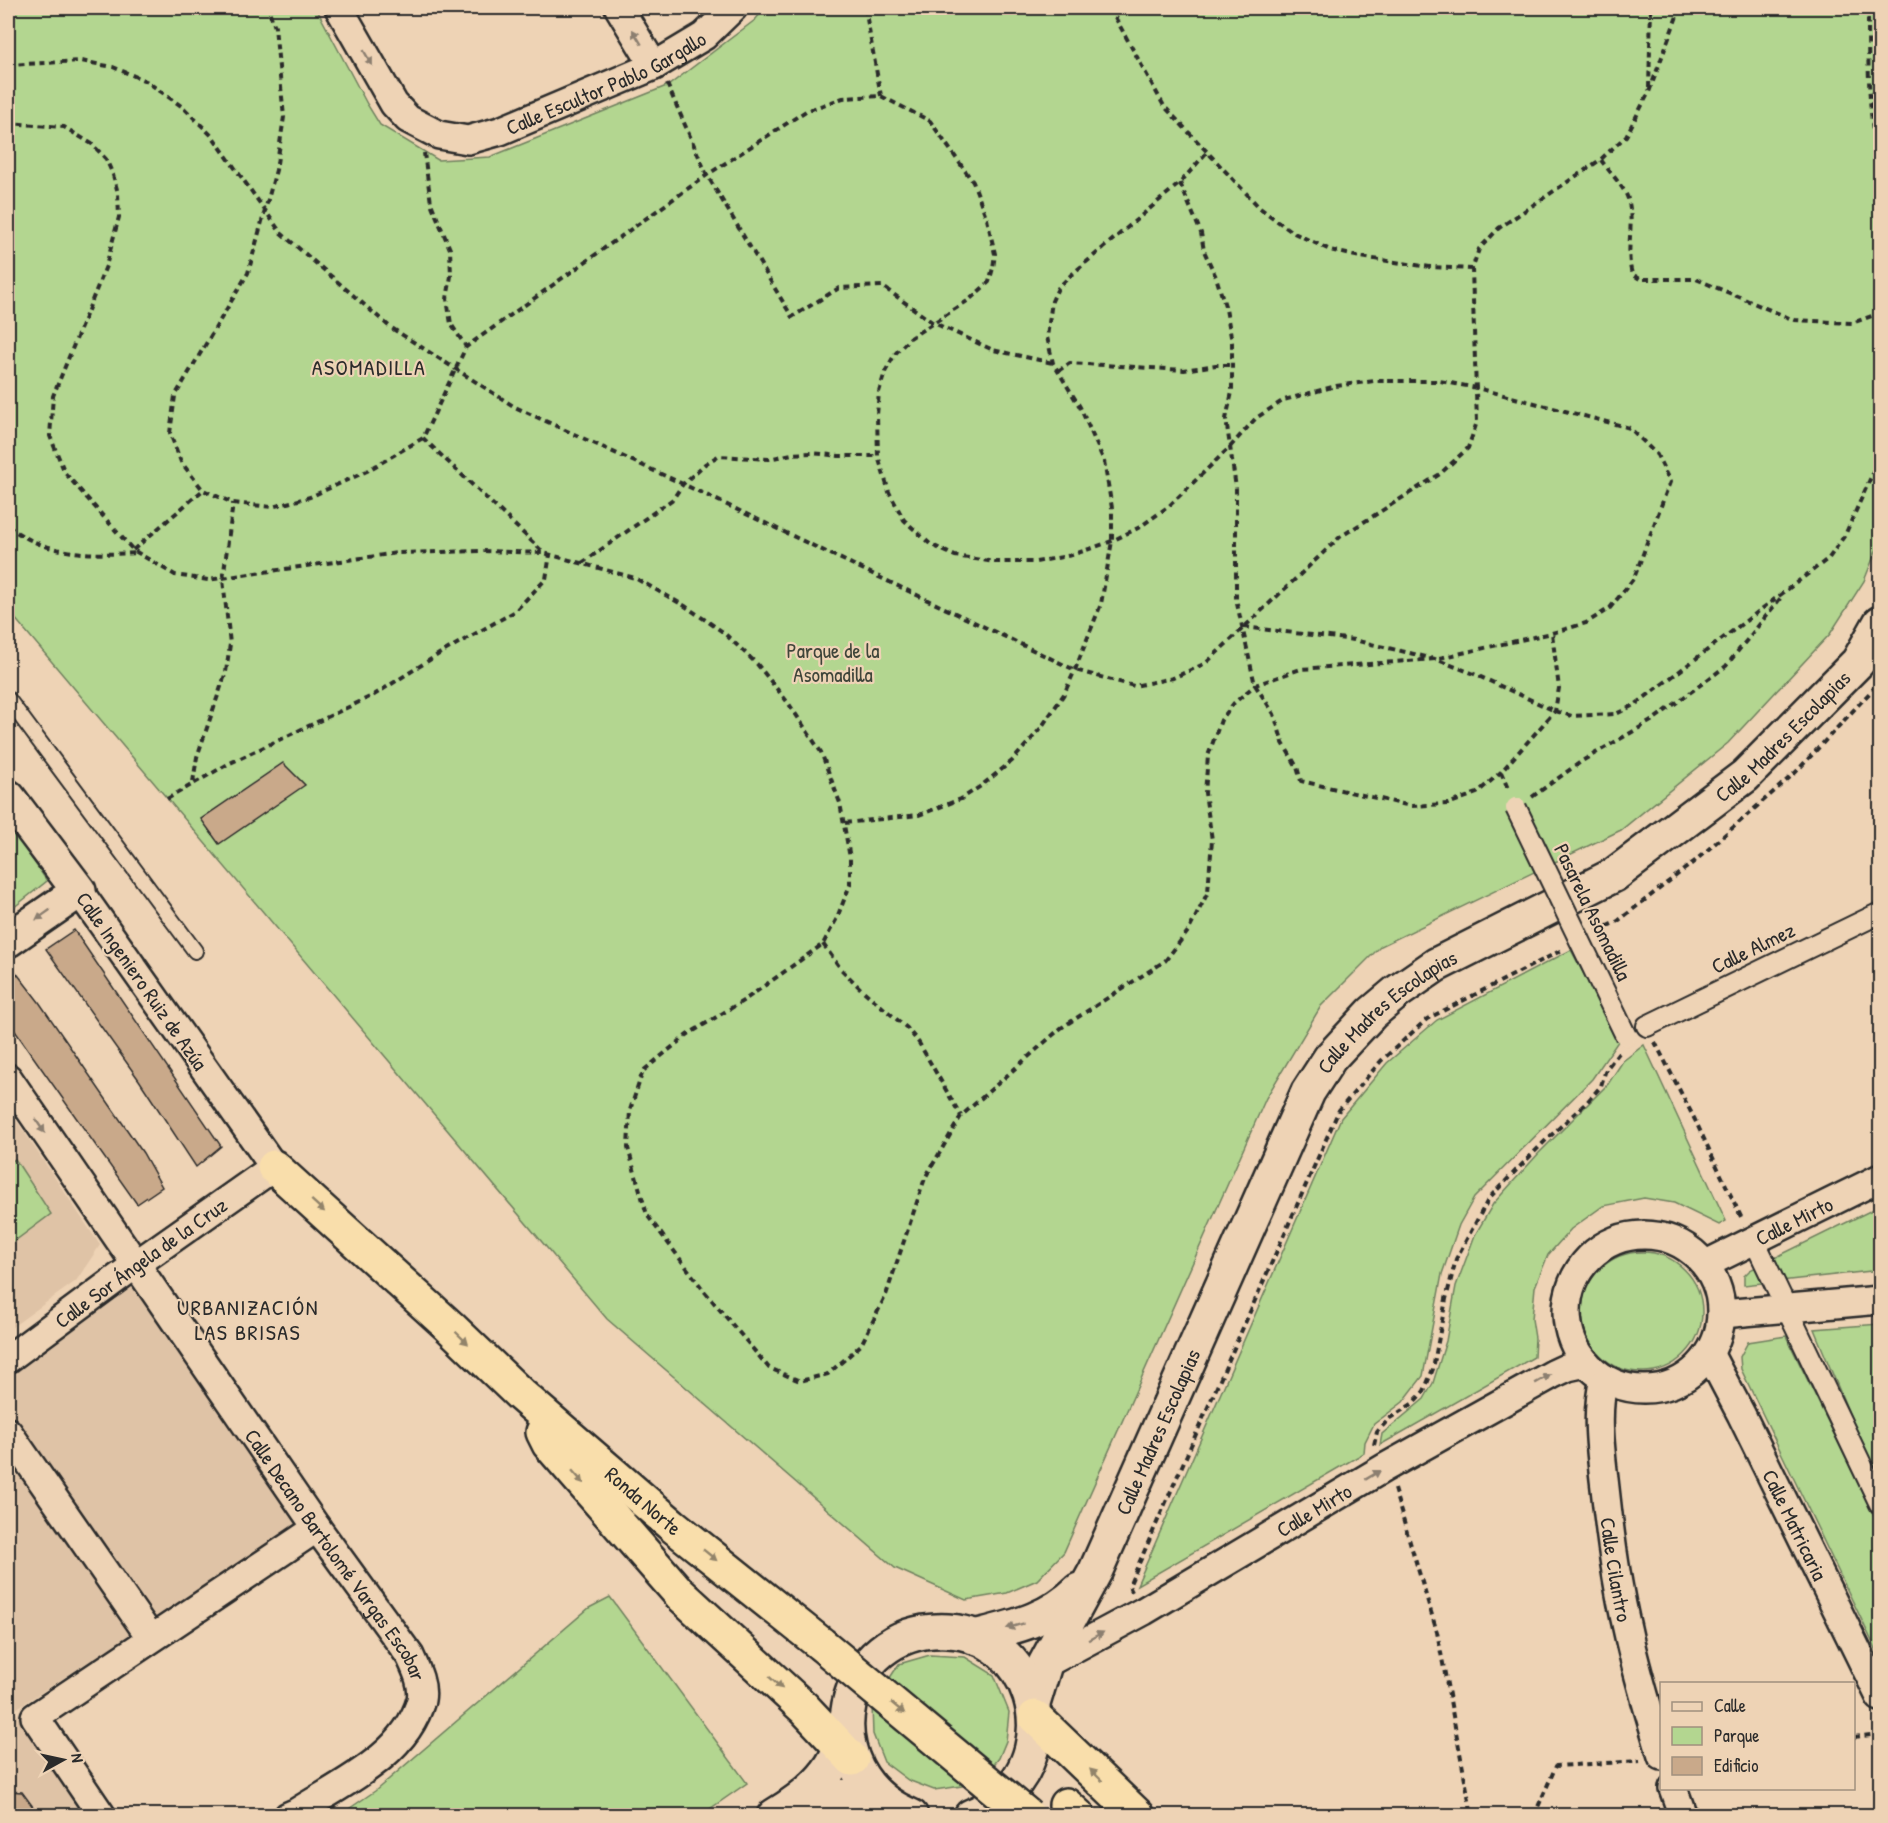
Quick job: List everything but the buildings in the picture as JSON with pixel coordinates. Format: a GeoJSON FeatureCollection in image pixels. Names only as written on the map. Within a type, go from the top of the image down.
{"type":"FeatureCollection","features":[{"type":"Feature","properties":{"kind":"highway","name":"Ronda Norte"},"geometry":{"type":"LineString","coordinates":[[274,1167],[449,1326],[521,1395],[672,1525],[821,1644],[1028,1815]]}},
{"type":"Feature","properties":{"kind":"highway"},"geometry":{"type":"LineString","coordinates":[[521,1395],[549,1444],[680,1594],[804,1708],[846,1742]]}},
{"type":"Feature","properties":{"kind":"highway"},"geometry":{"type":"LineString","coordinates":[[1034,1711],[1138,1815]]}},
{"type":"Feature","properties":{"kind":"street"},"geometry":{"type":"LineString","coordinates":[[339,8],[394,104],[408,119],[424,128]]}},
{"type":"Feature","properties":{"kind":"street"},"geometry":{"type":"LineString","coordinates":[[619,8],[654,66]]}},
{"type":"Feature","properties":{"kind":"street","name":"Calle Escultor Pablo Gargallo"},"geometry":{"type":"LineString","coordinates":[[424,128],[439,135],[468,140],[500,131],[654,66],[704,36],[733,8]]}},
{"type":"Feature","properties":{"kind":"street","name":"Calle Madres Escolapias"},"geometry":{"type":"LineString","coordinates":[[1034,1711],[1045,1664],[1096,1570],[1308,1092],[1330,1058],[1372,1013],[1397,992],[1436,966],[1614,876],[1745,776],[1869,662],[1881,622]]}},
{"type":"Feature","properties":{"kind":"street","name":"Calle Ingeniero Ruiz de Azúa"},"geometry":{"type":"LineString","coordinates":[[8,797],[79,891],[274,1167]]}},
{"type":"Feature","properties":{"kind":"street","name":"Pasarela Asomadilla"},"geometry":{"type":"LineString","coordinates":[[1516,808],[1626,1036]]}},
{"type":"Feature","properties":{"kind":"street"},"geometry":{"type":"LineString","coordinates":[[8,940],[79,891]]}},
{"type":"Feature","properties":{"kind":"street","name":"Calle Almez"},"geometry":{"type":"LineString","coordinates":[[1647,1026],[1881,913]]}},
{"type":"Feature","properties":{"kind":"street","name":"Calle Decano Bartolomé Vargas Escobar"},"geometry":{"type":"LineString","coordinates":[[8,1078],[317,1528],[410,1656],[419,1676],[421,1698],[409,1726],[388,1751],[306,1807],[288,1815]]}},
{"type":"Feature","properties":{"kind":"street","name":"Calle Sor Ángela de la Cruz"},"geometry":{"type":"LineString","coordinates":[[8,1359],[135,1265],[274,1167]]}},
{"type":"Feature","properties":{"kind":"street","name":"Calle Mirto"},"geometry":{"type":"LineString","coordinates":[[1706,1264],[1881,1178]]}},
{"type":"Feature","properties":{"kind":"street"},"geometry":{"type":"LineString","coordinates":[[1647,1234],[1669,1238],[1689,1248],[1706,1264],[1718,1288],[1722,1314],[1716,1342],[1710,1354],[1694,1372],[1673,1384],[1650,1390],[1626,1388],[1595,1371],[1574,1344],[1568,1323],[1567,1300],[1574,1279],[1595,1252],[1624,1236],[1647,1234]]}},
{"type":"Feature","properties":{"kind":"street"},"geometry":{"type":"LineString","coordinates":[[1754,1240],[1881,1503]]}},
{"type":"Feature","properties":{"kind":"street"},"geometry":{"type":"LineString","coordinates":[[1722,1314],[1881,1300]]}},
{"type":"Feature","properties":{"kind":"street","name":"Calle Matricaria"},"geometry":{"type":"LineString","coordinates":[[1710,1354],[1881,1697]]}},
{"type":"Feature","properties":{"kind":"street","name":"Calle Mirto"},"geometry":{"type":"LineString","coordinates":[[1045,1664],[1144,1611],[1384,1468],[1523,1390],[1568,1367],[1595,1371]]}},
{"type":"Feature","properties":{"kind":"street","name":"Calle Cilantro"},"geometry":{"type":"LineString","coordinates":[[1595,1371],[1600,1396],[1599,1418],[1611,1548],[1656,1758]]}},
{"type":"Feature","properties":{"kind":"street"},"geometry":{"type":"LineString","coordinates":[[8,1432],[151,1638]]}},
{"type":"Feature","properties":{"kind":"street"},"geometry":{"type":"LineString","coordinates":[[102,1815],[35,1717],[317,1528]]}},
{"type":"Feature","properties":{"kind":"street","name":"Calle Madres Escolapias"},"geometry":{"type":"LineString","coordinates":[[974,1637],[1027,1623],[1061,1607],[1079,1591],[1096,1570]]}},
{"type":"Feature","properties":{"kind":"street"},"geometry":{"type":"LineString","coordinates":[[911,1815],[881,1800],[859,1774],[846,1742],[849,1702],[857,1681],[869,1663],[885,1649],[904,1638],[925,1632],[947,1631],[974,1637],[991,1645],[1005,1657],[1018,1670],[1027,1686],[1034,1711],[1035,1730],[1032,1752],[1024,1772],[1011,1790],[994,1804],[971,1815]]}},
{"type":"Feature","properties":{"kind":"street"},"geometry":{"type":"LineString","coordinates":[[778,1813],[800,1799],[824,1775],[846,1742]]}},
{"type":"Feature","properties":{"kind":"street"},"geometry":{"type":"LineString","coordinates":[[1674,1790],[1683,1815]]}},
{"type":"Feature","properties":{"kind":"street"},"geometry":{"type":"LineString","coordinates":[[778,1813],[823,1798],[847,1794],[881,1800]]}},
{"type":"Feature","properties":{"kind":"lane"},"geometry":{"type":"LineString","coordinates":[[8,699],[195,951]]}},
{"type":"Feature","properties":{"kind":"path"},"geometry":{"type":"LineString","coordinates":[[8,123],[63,127],[92,144],[106,159],[113,175],[118,193],[119,217],[106,266],[53,396],[50,436],[65,473],[133,550],[175,575],[208,580],[397,553],[484,551],[550,554],[635,578],[685,606],[723,632],[757,664],[789,704],[820,752],[840,802],[850,858],[850,885],[837,920],[823,944],[746,999],[687,1035],[643,1071],[630,1110],[628,1148],[647,1215],[705,1292],[769,1368],[800,1381],[828,1374],[861,1345],[886,1295],[925,1178],[961,1116],[1061,1028],[1165,961],[1189,930],[1208,892],[1212,840],[1205,793],[1208,756],[1221,720],[1234,703],[1255,685],[1301,669],[1435,659],[1552,633],[1586,622],[1610,608],[1634,578],[1670,482],[1657,455],[1630,428],[1477,388],[1440,381],[1374,381],[1336,386],[1284,400],[1256,418],[1230,447],[1169,506],[1140,527],[1112,541],[1072,555],[1036,562],[995,562],[955,556],[930,544],[904,520],[889,492],[878,456],[879,392],[894,354],[910,338],[969,300],[989,282],[995,254],[987,219],[973,182],[930,121],[881,96],[843,98],[806,111],[707,175],[466,347],[423,438],[367,471],[310,497],[272,507],[233,503],[203,490],[181,462],[170,433],[175,396],[248,273],[276,170],[284,117],[275,27],[268,8]]}},
{"type":"Feature","properties":{"kind":"path"},"geometry":{"type":"LineString","coordinates":[[865,8],[881,96]]}},
{"type":"Feature","properties":{"kind":"path"},"geometry":{"type":"LineString","coordinates":[[1110,8],[1164,106],[1260,208],[1292,232],[1330,250],[1391,263],[1472,269]]}},
{"type":"Feature","properties":{"kind":"path"},"geometry":{"type":"LineString","coordinates":[[1649,92],[1651,8]]}},
{"type":"Feature","properties":{"kind":"path"},"geometry":{"type":"LineString","coordinates":[[8,65],[81,61],[113,67],[146,81],[184,108],[213,137],[281,233],[390,327],[515,407],[1075,670],[1134,686],[1173,678],[1206,663],[1340,537],[1440,474],[1468,448],[1477,422],[1472,269],[1479,249],[1499,228],[1600,160],[1626,136],[1649,92],[1680,8]]}},
{"type":"Feature","properties":{"kind":"path"},"geometry":{"type":"LineString","coordinates":[[1868,8],[1868,77],[1874,143],[1881,173]]}},
{"type":"Feature","properties":{"kind":"path"},"geometry":{"type":"LineString","coordinates":[[654,66],[669,85],[707,175],[792,317],[839,288],[882,286],[932,322],[993,350],[1053,363]]}},
{"type":"Feature","properties":{"kind":"path"},"geometry":{"type":"LineString","coordinates":[[424,128],[423,146],[431,203],[450,249],[451,276],[447,299],[451,324],[466,347]]}},
{"type":"Feature","properties":{"kind":"path"},"geometry":{"type":"LineString","coordinates":[[845,823],[919,815],[960,799],[981,786],[1011,761],[1041,728],[1064,694],[1101,604],[1112,541],[1112,508],[1104,461],[1080,407],[1053,363],[1047,337],[1052,302],[1059,288],[1071,275],[1180,183],[1207,152]]}},
{"type":"Feature","properties":{"kind":"path"},"geometry":{"type":"LineString","coordinates":[[1600,160],[1628,197],[1631,231],[1629,262],[1632,274],[1640,279],[1696,279],[1794,320],[1852,323],[1881,313]]}},
{"type":"Feature","properties":{"kind":"path"},"geometry":{"type":"LineString","coordinates":[[1180,183],[1201,233],[1204,251],[1216,277],[1226,309],[1232,342],[1232,392],[1226,419],[1236,488],[1236,599],[1255,685],[1274,714],[1283,743],[1297,767],[1301,781],[1411,806],[1448,804],[1477,793],[1501,772],[1555,711],[1559,688],[1552,633]]}},
{"type":"Feature","properties":{"kind":"path"},"geometry":{"type":"LineString","coordinates":[[1058,371],[1070,363],[1184,370],[1232,365]]}},
{"type":"Feature","properties":{"kind":"path"},"geometry":{"type":"LineString","coordinates":[[423,438],[544,553]]}},
{"type":"Feature","properties":{"kind":"path"},"geometry":{"type":"LineString","coordinates":[[582,563],[673,499],[683,484],[705,464],[718,456],[770,459],[792,454],[812,453],[878,456]]}},
{"type":"Feature","properties":{"kind":"path"},"geometry":{"type":"LineString","coordinates":[[1243,627],[1354,640],[1435,659],[1472,673],[1555,711],[1572,716],[1592,717],[1616,714],[1636,704],[1829,558],[1845,535],[1881,457]]}},
{"type":"Feature","properties":{"kind":"path"},"geometry":{"type":"LineString","coordinates":[[133,550],[203,490]]}},
{"type":"Feature","properties":{"kind":"path"},"geometry":{"type":"LineString","coordinates":[[193,783],[197,757],[226,672],[230,644],[223,579],[233,503]]}},
{"type":"Feature","properties":{"kind":"path"},"geometry":{"type":"LineString","coordinates":[[8,526],[39,544],[63,552],[97,555],[138,553]]}},
{"type":"Feature","properties":{"kind":"path"},"geometry":{"type":"LineString","coordinates":[[167,799],[228,764],[374,695],[439,654],[514,612],[546,579],[550,554]]}},
{"type":"Feature","properties":{"kind":"path"},"geometry":{"type":"LineString","coordinates":[[1516,808],[1582,761],[1653,720],[1726,666],[1788,589]]}},
{"type":"Feature","properties":{"kind":"path"},"geometry":{"type":"LineString","coordinates":[[1587,937],[1618,921],[1695,861],[1796,772],[1876,686],[1881,685]]}},
{"type":"Feature","properties":{"kind":"path"},"geometry":{"type":"LineString","coordinates":[[823,944],[841,969],[907,1028],[919,1043],[961,1116]]}},
{"type":"Feature","properties":{"kind":"path"},"geometry":{"type":"LineString","coordinates":[[1144,1611],[1129,1586],[1339,1110],[1381,1061],[1427,1019],[1566,948]]}},
{"type":"Feature","properties":{"kind":"path"},"geometry":{"type":"LineString","coordinates":[[1647,1026],[1754,1240]]}},
{"type":"Feature","properties":{"kind":"path"},"geometry":{"type":"LineString","coordinates":[[1373,1446],[1377,1432],[1390,1418],[1412,1404],[1424,1391],[1433,1369],[1456,1259],[1489,1198],[1601,1086],[1606,1070],[1617,1054],[1633,1046],[1626,1036]]}},
{"type":"Feature","properties":{"kind":"path"},"geometry":{"type":"LineString","coordinates":[[1394,1485],[1437,1632],[1472,1815]]}},
{"type":"Feature","properties":{"kind":"path"},"geometry":{"type":"LineString","coordinates":[[1855,1737],[1881,1734]]}},
{"type":"Feature","properties":{"kind":"path"},"geometry":{"type":"LineString","coordinates":[[1534,1815],[1556,1766],[1656,1758]]}},
{"type":"Feature","properties":{"kind":"shaded area"},"geometry":{"type":"Polygon","coordinates":[[[8,1108],[100,1245],[76,1281],[8,1330],[8,1108]]]}},
{"type":"Feature","properties":{"kind":"shaded area"},"geometry":{"type":"Polygon","coordinates":[[[125,1287],[137,1288],[296,1517],[295,1528],[14,1710],[88,1815],[8,1816],[8,1375],[125,1287]]]}},
{"type":"Feature","properties":{"kind":"green space","name":"Parque de la Asomadilla"},"geometry":{"type":"Polygon","coordinates":[[[8,8],[316,8],[380,125],[438,160],[490,157],[669,85],[755,20],[765,8],[1880,8],[1880,541],[1864,581],[1830,634],[1728,743],[1621,830],[1381,946],[1321,1006],[1266,1098],[1064,1552],[1037,1580],[1007,1593],[966,1600],[895,1568],[607,1319],[8,610],[8,8]]]}},
{"type":"Feature","properties":{"kind":"green space"},"geometry":{"type":"Polygon","coordinates":[[[8,823],[47,881],[8,912],[8,823]]]}},
{"type":"Feature","properties":{"kind":"green space"},"geometry":{"type":"Polygon","coordinates":[[[1571,950],[1619,1040],[1592,1079],[1474,1198],[1459,1225],[1442,1274],[1423,1376],[1403,1402],[1374,1424],[1365,1442],[1364,1453],[1137,1585],[1341,1118],[1387,1063],[1437,1020],[1571,950]]]}},
{"type":"Feature","properties":{"kind":"green space"},"geometry":{"type":"Polygon","coordinates":[[[1644,1045],[1726,1221],[1719,1225],[1674,1203],[1644,1198],[1603,1206],[1571,1229],[1548,1255],[1535,1287],[1532,1319],[1535,1338],[1534,1357],[1380,1445],[1382,1434],[1424,1399],[1433,1383],[1446,1341],[1456,1286],[1475,1235],[1493,1204],[1539,1153],[1608,1084],[1623,1061],[1644,1045]]]}},
{"type":"Feature","properties":{"kind":"green space"},"geometry":{"type":"Polygon","coordinates":[[[15,1159],[51,1214],[8,1246],[8,1164],[15,1159]]]}},
{"type":"Feature","properties":{"kind":"green space"},"geometry":{"type":"Polygon","coordinates":[[[1880,1206],[1880,1270],[1744,1285],[1744,1276],[1750,1270],[1880,1206]]]}},
{"type":"Feature","properties":{"kind":"green space"},"geometry":{"type":"Polygon","coordinates":[[[1642,1252],[1665,1256],[1685,1269],[1698,1289],[1702,1312],[1698,1335],[1685,1355],[1665,1368],[1642,1372],[1619,1368],[1599,1355],[1586,1335],[1582,1312],[1586,1289],[1599,1269],[1619,1256],[1642,1252]]]}},
{"type":"Feature","properties":{"kind":"green space"},"geometry":{"type":"Polygon","coordinates":[[[1880,1324],[1880,1488],[1814,1329],[1880,1324]]]}},
{"type":"Feature","properties":{"kind":"green space"},"geometry":{"type":"Polygon","coordinates":[[[1786,1336],[1880,1528],[1880,1658],[1741,1369],[1740,1357],[1748,1342],[1786,1336]]]}},
{"type":"Feature","properties":{"kind":"green space"},"geometry":{"type":"Polygon","coordinates":[[[610,1597],[747,1783],[701,1815],[340,1815],[375,1791],[589,1608],[610,1597]]]}},
{"type":"Feature","properties":{"kind":"green space"},"geometry":{"type":"Polygon","coordinates":[[[930,1655],[965,1657],[994,1675],[1009,1712],[1006,1741],[999,1758],[988,1772],[962,1786],[934,1790],[908,1780],[884,1762],[873,1734],[872,1705],[899,1664],[930,1655]]]}},
{"type":"Feature","properties":{"kind":"district","name":"ASOMADILLA"},"geometry":{"type":"Point","coordinates":[369,367]}},
{"type":"Feature","properties":{"kind":"district","name":"URBANIZACIÓN LAS BRISAS"},"geometry":{"type":"Point","coordinates":[248,1320]}}]}
